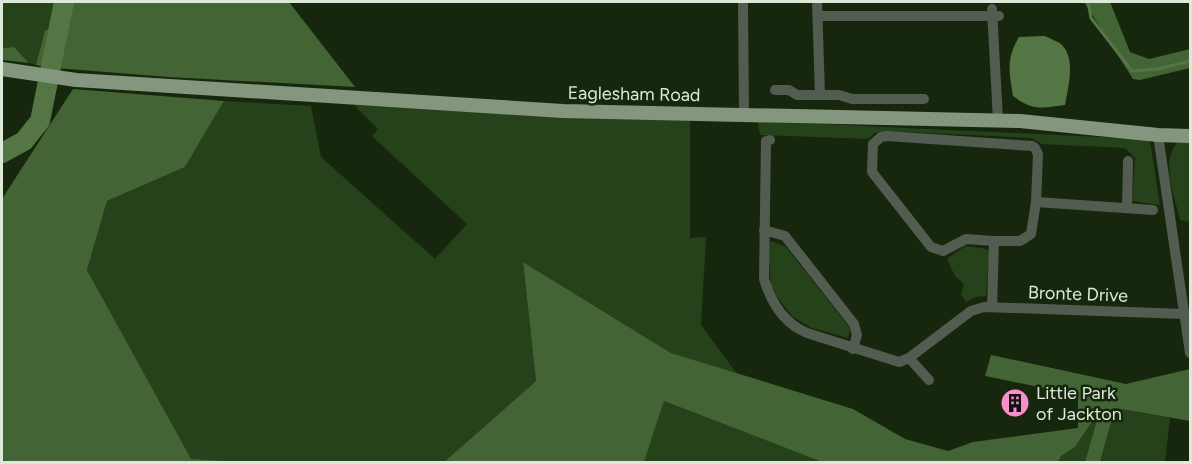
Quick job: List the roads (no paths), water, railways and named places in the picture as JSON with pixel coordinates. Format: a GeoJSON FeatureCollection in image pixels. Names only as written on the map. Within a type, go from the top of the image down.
{"type":"FeatureCollection","features":[{"type":"Feature","properties":{"kind":"main road","name":"Eaglesham Road"},"geometry":{"type":"LineString","coordinates":[[2,69],[76,80],[563,111],[998,120],[1191,136]]}},
{"type":"Feature","properties":{"kind":"street"},"geometry":{"type":"LineString","coordinates":[[743,2],[744,113]]}},
{"type":"Feature","properties":{"kind":"street"},"geometry":{"type":"LineString","coordinates":[[817,2],[819,95]]}},
{"type":"Feature","properties":{"kind":"street"},"geometry":{"type":"LineString","coordinates":[[818,16],[994,14],[998,120]]}},
{"type":"Feature","properties":{"kind":"street"},"geometry":{"type":"LineString","coordinates":[[775,90],[789,90],[797,95],[839,95],[852,99],[924,99]]}},
{"type":"Feature","properties":{"kind":"street"},"geometry":{"type":"LineString","coordinates":[[1158,135],[1191,354]]}},
{"type":"Feature","properties":{"kind":"street"},"geometry":{"type":"LineString","coordinates":[[887,136],[1027,144],[1035,148],[1038,154],[1036,202],[1031,234],[1020,241],[994,241],[966,239],[943,251],[932,247],[872,172],[873,144],[881,137],[887,136]]}},
{"type":"Feature","properties":{"kind":"street"},"geometry":{"type":"LineString","coordinates":[[770,140],[766,141],[764,230],[764,279],[770,297],[782,315],[799,329],[899,362],[909,358],[929,380]]}},
{"type":"Feature","properties":{"kind":"street"},"geometry":{"type":"LineString","coordinates":[[1127,208],[1128,161]]}},
{"type":"Feature","properties":{"kind":"street"},"geometry":{"type":"LineString","coordinates":[[1036,202],[1153,210]]}},
{"type":"Feature","properties":{"kind":"street"},"geometry":{"type":"LineString","coordinates":[[764,230],[785,236],[854,324],[857,335],[853,348]]}},
{"type":"Feature","properties":{"kind":"street"},"geometry":{"type":"LineString","coordinates":[[992,307],[994,241]]}},
{"type":"Feature","properties":{"kind":"street","name":"Bronte Drive"},"geometry":{"type":"LineString","coordinates":[[909,358],[971,310],[984,307],[1184,314]]}},
{"type":"Feature","properties":{"kind":"waterway"},"geometry":{"type":"LineString","coordinates":[[2,153],[24,141],[40,121],[64,2]]}},
{"type":"Feature","properties":{"kind":"waterway"},"geometry":{"type":"LineString","coordinates":[[1088,2],[1091,18],[1132,71],[1158,69],[1190,61]]}},
{"type":"Feature","properties":{"kind":"place","name":"Little Park of Jackton"},"geometry":{"type":"Point","coordinates":[1015,403]}}]}
